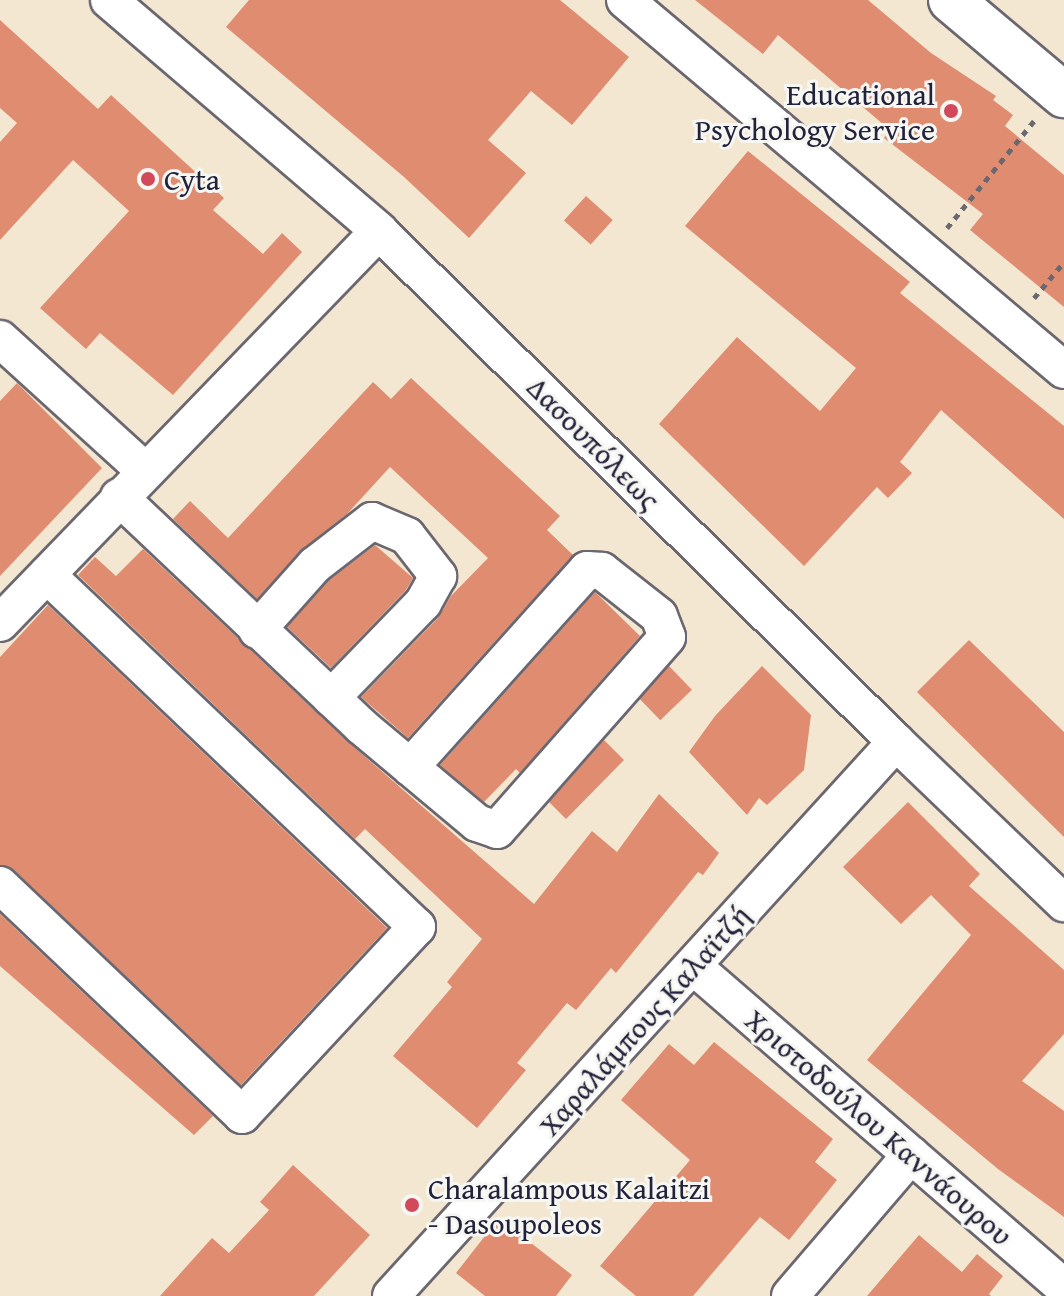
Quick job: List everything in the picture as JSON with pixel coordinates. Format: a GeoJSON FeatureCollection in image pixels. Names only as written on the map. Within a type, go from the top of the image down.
{"type":"FeatureCollection","features":[{"type":"Feature","properties":{"kind":"main road"},"geometry":{"type":"LineString","coordinates":[[951,0],[1061,93]]}},
{"type":"Feature","properties":{"kind":"street","name":"Δασουπόλεως"},"geometry":{"type":"LineString","coordinates":[[109,0],[379,231],[896,742],[1064,903]]}},
{"type":"Feature","properties":{"kind":"street"},"geometry":{"type":"LineString","coordinates":[[625,0],[1064,370]]}},
{"type":"Feature","properties":{"kind":"street"},"geometry":{"type":"LineString","coordinates":[[0,623],[379,231]]}},
{"type":"Feature","properties":{"kind":"street"},"geometry":{"type":"LineString","coordinates":[[0,339],[145,471]]}},
{"type":"Feature","properties":{"kind":"street"},"geometry":{"type":"LineString","coordinates":[[119,497],[331,698],[410,767],[477,823],[497,830],[667,637],[659,616],[602,571],[587,570],[410,767]]}},
{"type":"Feature","properties":{"kind":"street"},"geometry":{"type":"LineString","coordinates":[[257,630],[315,565],[372,521],[407,536],[438,576],[431,590],[331,698]]}},
{"type":"Feature","properties":{"kind":"street"},"geometry":{"type":"LineString","coordinates":[[0,885],[242,1115],[417,927],[47,575]]}},
{"type":"Feature","properties":{"kind":"street","name":"Χαραλάμπους Καλαϊτζή"},"geometry":{"type":"LineString","coordinates":[[391,1296],[896,742]]}},
{"type":"Feature","properties":{"kind":"street","name":"Χριστοδούλου Καννάουρου"},"geometry":{"type":"LineString","coordinates":[[694,967],[1064,1287]]}},
{"type":"Feature","properties":{"kind":"street"},"geometry":{"type":"LineString","coordinates":[[790,1296],[911,1155]]}},
{"type":"Feature","properties":{"kind":"path"},"geometry":{"type":"LineString","coordinates":[[926,254],[1061,93]]}},
{"type":"Feature","properties":{"kind":"path"},"geometry":{"type":"LineString","coordinates":[[1011,326],[1064,262]]}},
{"type":"Feature","properties":{"kind":"building"},"geometry":{"type":"Polygon","coordinates":[[[249,0],[560,0],[629,57],[572,125],[531,91],[488,140],[526,173],[469,238],[404,177],[226,27],[249,0]]]}},
{"type":"Feature","properties":{"kind":"building"},"geometry":{"type":"Polygon","coordinates":[[[695,0],[868,0],[931,53],[996,96],[993,100],[1013,115],[1005,126],[1064,175],[1064,307],[970,230],[983,214],[884,138],[890,130],[778,35],[763,54],[695,0]]]}},
{"type":"Feature","properties":{"kind":"building","name":"Cyta"},"geometry":{"type":"Polygon","coordinates":[[[0,20],[98,109],[111,95],[224,198],[213,210],[263,254],[282,233],[302,252],[173,395],[100,333],[86,349],[40,308],[129,211],[73,160],[0,240],[0,142],[17,123],[0,108],[0,20]]]}},
{"type":"Feature","properties":{"kind":"building"},"geometry":{"type":"Polygon","coordinates":[[[748,151],[910,282],[900,293],[1064,426],[1064,519],[941,410],[900,462],[912,473],[888,498],[877,487],[804,566],[659,424],[737,337],[820,411],[856,368],[685,226],[748,151]]]}},
{"type":"Feature","properties":{"kind":"building"},"geometry":{"type":"Polygon","coordinates":[[[586,196],[613,220],[591,245],[564,221],[586,196]]]}},
{"type":"Feature","properties":{"kind":"building"},"geometry":{"type":"Polygon","coordinates":[[[411,378],[560,516],[547,530],[573,555],[408,738],[361,697],[438,618],[451,596],[488,558],[390,467],[347,514],[300,551],[257,599],[173,519],[190,501],[228,538],[373,382],[391,399],[411,378]]]}},
{"type":"Feature","properties":{"kind":"building"},"geometry":{"type":"Polygon","coordinates":[[[17,383],[102,468],[0,576],[0,401],[17,383]]]}},
{"type":"Feature","properties":{"kind":"building"},"geometry":{"type":"Polygon","coordinates":[[[375,545],[413,578],[406,590],[331,668],[287,627],[329,580],[375,545]]]}},
{"type":"Feature","properties":{"kind":"building"},"geometry":{"type":"Polygon","coordinates":[[[143,549],[347,741],[534,904],[592,831],[617,852],[659,794],[719,853],[703,875],[698,872],[616,973],[611,968],[576,1010],[567,1003],[517,1063],[526,1070],[477,1128],[393,1056],[452,987],[447,982],[482,939],[365,829],[355,839],[78,575],[95,557],[116,576],[143,549]]]}},
{"type":"Feature","properties":{"kind":"building"},"geometry":{"type":"Polygon","coordinates":[[[595,592],[640,636],[520,773],[516,769],[484,802],[440,765],[595,592]]]}},
{"type":"Feature","properties":{"kind":"building"},"geometry":{"type":"Polygon","coordinates":[[[48,605],[387,928],[241,1085],[14,870],[0,865],[0,657],[48,605]]]}},
{"type":"Feature","properties":{"kind":"building"},"geometry":{"type":"Polygon","coordinates":[[[969,640],[1064,732],[1064,837],[917,692],[969,640]]]}},
{"type":"Feature","properties":{"kind":"building"},"geometry":{"type":"Polygon","coordinates":[[[669,666],[692,690],[660,720],[637,697],[669,666]]]}},
{"type":"Feature","properties":{"kind":"building"},"geometry":{"type":"Polygon","coordinates":[[[762,666],[811,715],[804,770],[767,805],[759,798],[747,815],[689,752],[715,716],[762,666]]]}},
{"type":"Feature","properties":{"kind":"building"},"geometry":{"type":"Polygon","coordinates":[[[604,740],[624,760],[566,819],[549,802],[604,740]]]}},
{"type":"Feature","properties":{"kind":"building"},"geometry":{"type":"Polygon","coordinates":[[[908,802],[980,874],[969,886],[1064,970],[1064,1034],[1022,1081],[1064,1111],[1064,1217],[998,1169],[867,1060],[971,935],[931,895],[901,924],[843,867],[908,802]]]}},
{"type":"Feature","properties":{"kind":"building"},"geometry":{"type":"Polygon","coordinates":[[[0,914],[213,1116],[194,1135],[0,966],[0,914]]]}},
{"type":"Feature","properties":{"kind":"building"},"geometry":{"type":"Polygon","coordinates":[[[714,1042],[833,1139],[815,1162],[837,1180],[789,1240],[760,1217],[693,1296],[636,1296],[600,1266],[690,1160],[621,1100],[669,1044],[694,1065],[714,1042]]]}},
{"type":"Feature","properties":{"kind":"building"},"geometry":{"type":"Polygon","coordinates":[[[293,1165],[370,1235],[314,1296],[160,1296],[212,1238],[229,1253],[269,1210],[260,1202],[293,1165]]]}},
{"type":"Feature","properties":{"kind":"building"},"geometry":{"type":"Polygon","coordinates":[[[499,1218],[572,1275],[556,1296],[485,1296],[456,1273],[499,1218]]]}},
{"type":"Feature","properties":{"kind":"building"},"geometry":{"type":"Polygon","coordinates":[[[919,1235],[962,1272],[977,1254],[1003,1276],[989,1294],[991,1296],[867,1296],[919,1235]]]}},
{"type":"Feature","properties":{"kind":"place","name":"Educational Psychology Service"},"geometry":{"type":"Point","coordinates":[951,111]}},
{"type":"Feature","properties":{"kind":"place","name":"Cyta"},"geometry":{"type":"Point","coordinates":[148,179]}},
{"type":"Feature","properties":{"kind":"place","name":"Charalampous Kalaitzi - Dasoupoleos"},"geometry":{"type":"Point","coordinates":[412,1205]}}]}
